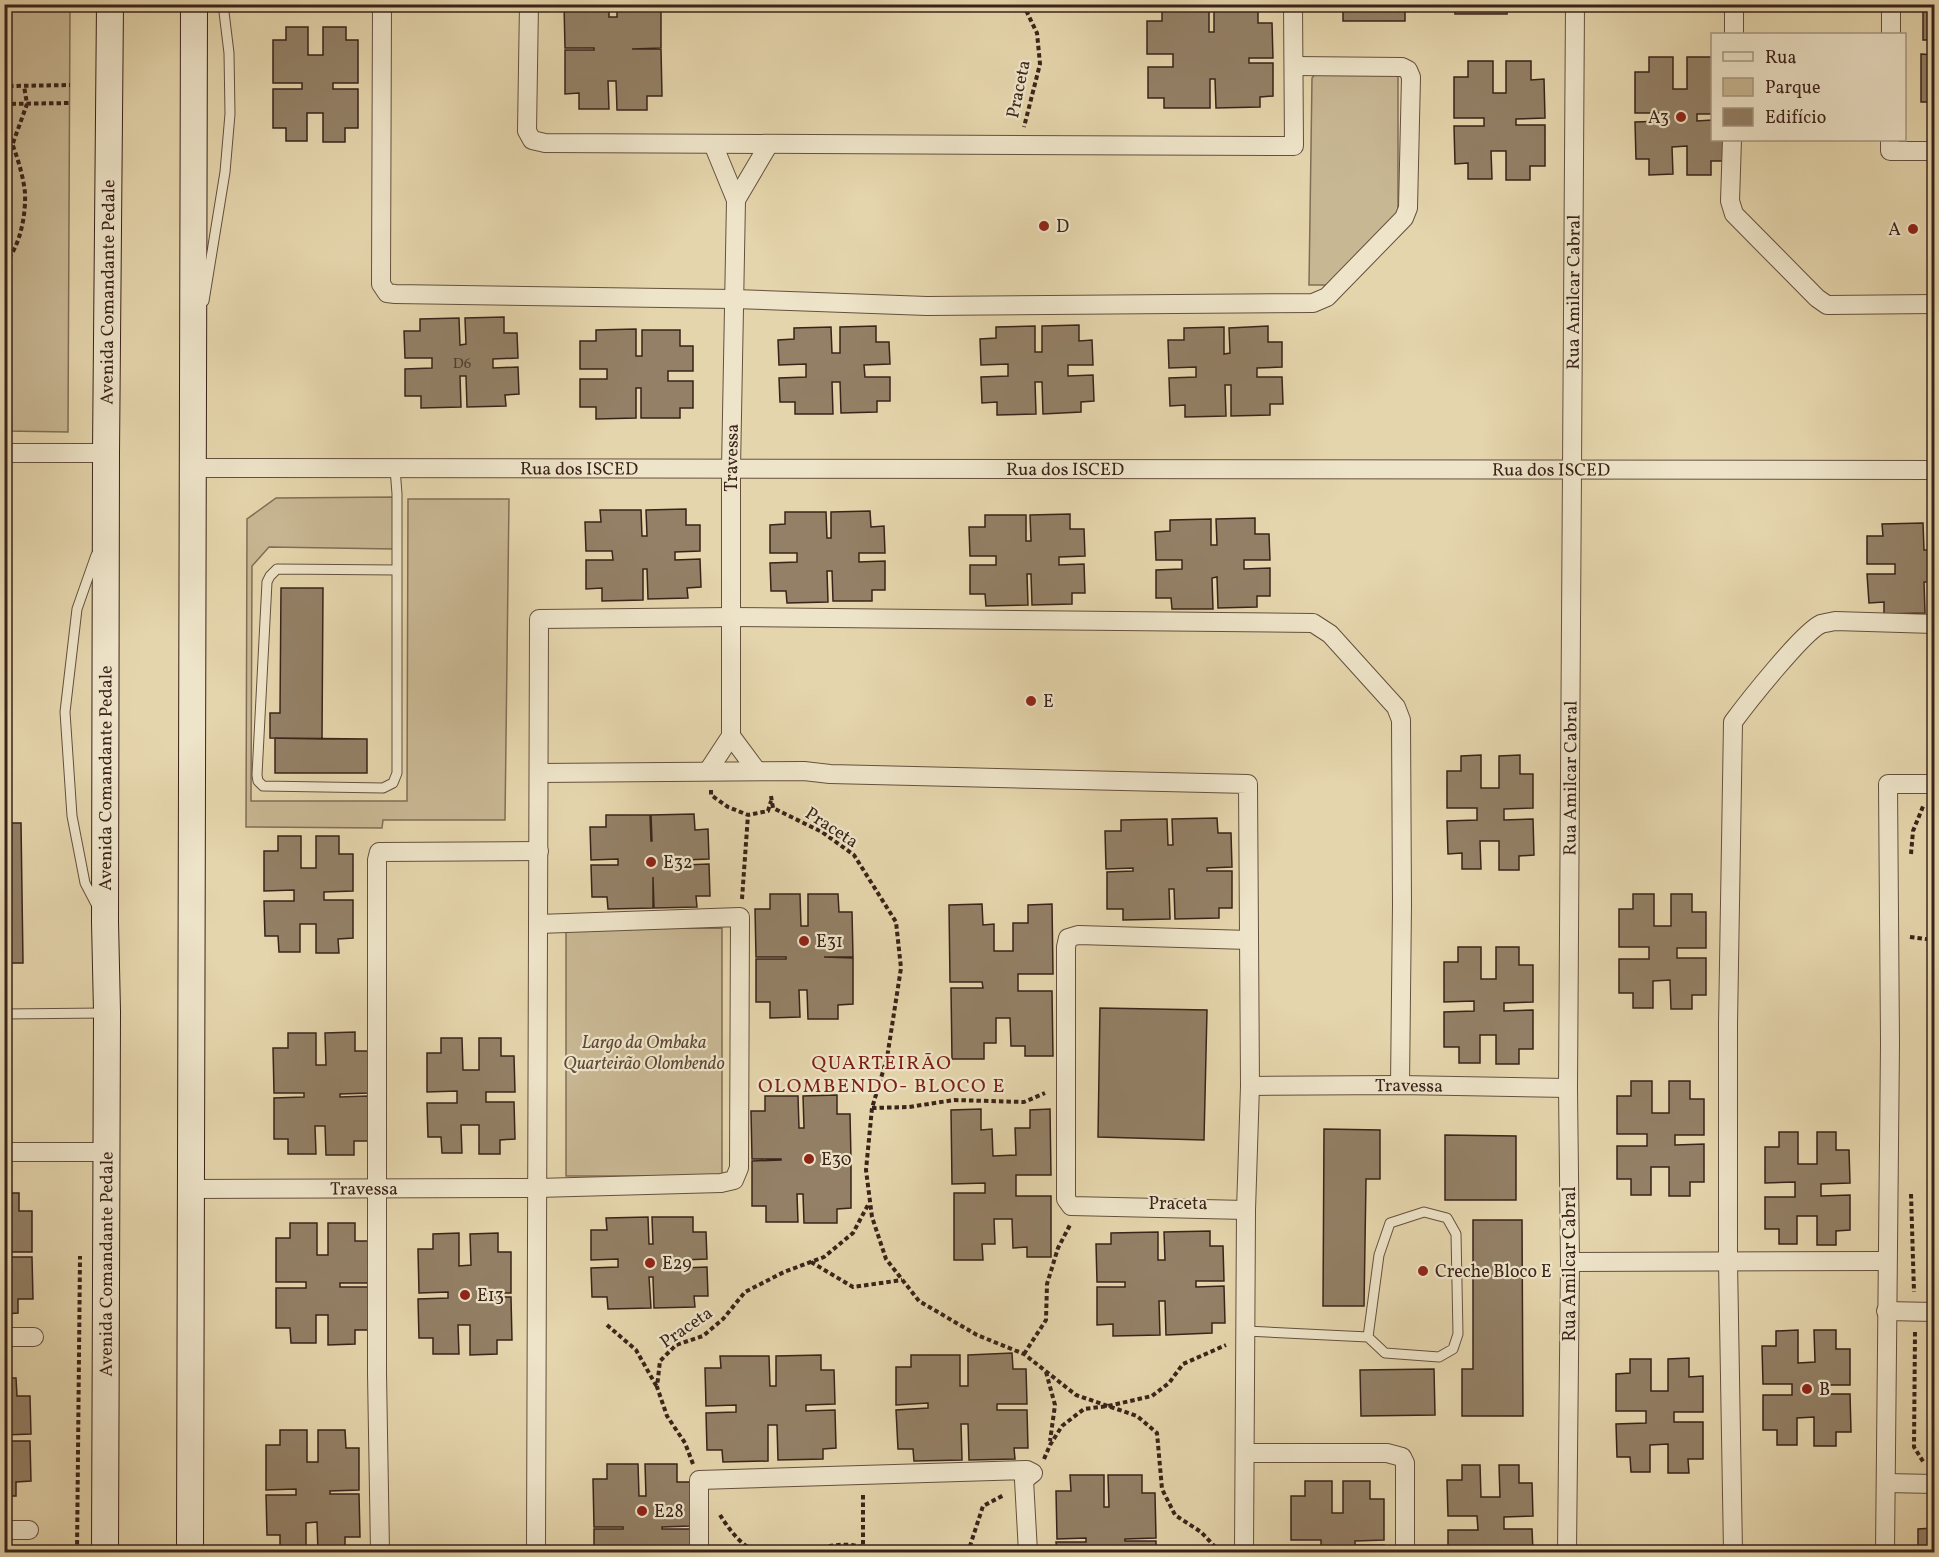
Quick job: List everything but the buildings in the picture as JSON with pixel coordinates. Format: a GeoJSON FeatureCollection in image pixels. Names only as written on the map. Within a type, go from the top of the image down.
{"type":"FeatureCollection","features":[{"type":"Feature","properties":{"kind":"street","name":"Avenida Comandante Pedale"},"geometry":{"type":"LineString","coordinates":[[105,1552],[106,453],[110,4]]}},
{"type":"Feature","properties":{"kind":"street"},"geometry":{"type":"LineString","coordinates":[[190,1552],[194,4]]}},
{"type":"Feature","properties":{"kind":"street"},"geometry":{"type":"LineString","coordinates":[[382,4],[381,284],[387,293],[734,299],[927,306],[1313,303],[1323,299],[1404,218],[1408,208],[1411,77],[1408,70],[1401,67],[1294,66]]}},
{"type":"Feature","properties":{"kind":"street"},"geometry":{"type":"LineString","coordinates":[[529,4],[527,130],[532,140],[545,144],[1294,146],[1293,4]]}},
{"type":"Feature","properties":{"kind":"street","name":"Rua Amilcar Cabral"},"geometry":{"type":"LineString","coordinates":[[1567,1552],[1575,4]]}},
{"type":"Feature","properties":{"kind":"street"},"geometry":{"type":"LineString","coordinates":[[1734,4],[1734,33]]}},
{"type":"Feature","properties":{"kind":"street"},"geometry":{"type":"LineString","coordinates":[[1891,4],[1891,33]]}},
{"type":"Feature","properties":{"kind":"street"},"geometry":{"type":"LineString","coordinates":[[1732,141],[1731,201],[1734,214],[1816,298],[1827,305],[1935,304]]}},
{"type":"Feature","properties":{"kind":"street"},"geometry":{"type":"LineString","coordinates":[[1890,141],[1890,152],[1935,151]]}},
{"type":"Feature","properties":{"kind":"street"},"geometry":{"type":"LineString","coordinates":[[713,144],[736,200]]}},
{"type":"Feature","properties":{"kind":"street","name":"Travessa"},"geometry":{"type":"LineString","coordinates":[[731,736],[731,469],[736,200],[769,144]]}},
{"type":"Feature","properties":{"kind":"street"},"geometry":{"type":"LineString","coordinates":[[4,453],[106,453]]}},
{"type":"Feature","properties":{"kind":"street","name":"Rua dos ISCED"},"geometry":{"type":"LineString","coordinates":[[194,468],[1935,470]]}},
{"type":"Feature","properties":{"kind":"street"},"geometry":{"type":"LineString","coordinates":[[536,1552],[539,619],[732,617],[1313,623],[1330,634],[1396,707],[1401,720],[1400,1085]]}},
{"type":"Feature","properties":{"kind":"street"},"geometry":{"type":"LineString","coordinates":[[1733,1552],[1728,1261],[1728,1023],[1733,722],[1802,639],[1819,625],[1834,621],[1935,624]]}},
{"type":"Feature","properties":{"kind":"street"},"geometry":{"type":"LineString","coordinates":[[708,771],[731,736],[757,771]]}},
{"type":"Feature","properties":{"kind":"street"},"geometry":{"type":"LineString","coordinates":[[538,773],[791,771],[830,774],[1248,784],[1250,1086],[1246,1210],[1245,1552]]}},
{"type":"Feature","properties":{"kind":"street"},"geometry":{"type":"LineString","coordinates":[[1885,1552],[1886,1261],[1890,1043],[1888,784],[1935,784]]}},
{"type":"Feature","properties":{"kind":"street"},"geometry":{"type":"LineString","coordinates":[[380,1552],[377,860],[379,852],[538,851]]}},
{"type":"Feature","properties":{"kind":"street"},"geometry":{"type":"LineString","coordinates":[[538,924],[741,917]]}},
{"type":"Feature","properties":{"kind":"street","name":"Travessa"},"geometry":{"type":"LineString","coordinates":[[192,1189],[537,1188],[721,1183],[734,1180],[739,1168],[741,917]]}},
{"type":"Feature","properties":{"kind":"street"},"geometry":{"type":"LineString","coordinates":[[1246,1210],[1071,1206],[1066,1199],[1066,947],[1068,938],[1078,935],[1249,940]]}},
{"type":"Feature","properties":{"kind":"street","name":"Travessa"},"geometry":{"type":"LineString","coordinates":[[1250,1086],[1400,1085],[1568,1088]]}},
{"type":"Feature","properties":{"kind":"street"},"geometry":{"type":"LineString","coordinates":[[4,1152],[106,1152]]}},
{"type":"Feature","properties":{"kind":"street"},"geometry":{"type":"LineString","coordinates":[[1570,1262],[1886,1261]]}},
{"type":"Feature","properties":{"kind":"street"},"geometry":{"type":"LineString","coordinates":[[1886,1311],[1935,1312]]}},
{"type":"Feature","properties":{"kind":"street"},"geometry":{"type":"LineString","coordinates":[[4,1337],[34,1336]]}},
{"type":"Feature","properties":{"kind":"street"},"geometry":{"type":"LineString","coordinates":[[1246,1452],[1387,1453],[1401,1457],[1405,1463],[1405,1552]]}},
{"type":"Feature","properties":{"kind":"street"},"geometry":{"type":"LineString","coordinates":[[699,1552],[699,1479],[1027,1470],[1033,1473],[1024,1480],[1028,1552]]}},
{"type":"Feature","properties":{"kind":"street"},"geometry":{"type":"LineString","coordinates":[[1886,1483],[1935,1484]]}},
{"type":"Feature","properties":{"kind":"street"},"geometry":{"type":"LineString","coordinates":[[4,1530],[29,1530]]}},
{"type":"Feature","properties":{"kind":"lane"},"geometry":{"type":"LineString","coordinates":[[194,350],[206,292],[225,172],[230,114],[229,53],[224,4]]}},
{"type":"Feature","properties":{"kind":"lane"},"geometry":{"type":"LineString","coordinates":[[395,468],[397,570],[397,772],[393,783],[383,788],[264,786],[258,780],[257,775],[267,582],[270,576],[277,569],[397,570]]}},
{"type":"Feature","properties":{"kind":"lane"},"geometry":{"type":"LineString","coordinates":[[105,922],[85,883],[72,816],[65,712],[77,609],[107,525]]}},
{"type":"Feature","properties":{"kind":"lane"},"geometry":{"type":"LineString","coordinates":[[4,1014],[107,1012]]}},
{"type":"Feature","properties":{"kind":"lane"},"geometry":{"type":"LineString","coordinates":[[1246,1331],[1368,1337],[1385,1353],[1439,1358],[1453,1349],[1458,1334],[1456,1234],[1447,1218],[1424,1212],[1390,1223],[1379,1255],[1368,1337]]}},
{"type":"Feature","properties":{"kind":"path"},"geometry":{"type":"LineString","coordinates":[[4,19],[12,4]]}},
{"type":"Feature","properties":{"kind":"path","name":"Praceta"},"geometry":{"type":"LineString","coordinates":[[1019,145],[1040,64],[1037,33],[1023,4]]}},
{"type":"Feature","properties":{"kind":"path"},"geometry":{"type":"LineString","coordinates":[[4,70],[9,86]]}},
{"type":"Feature","properties":{"kind":"path"},"geometry":{"type":"LineString","coordinates":[[9,86],[70,85]]}},
{"type":"Feature","properties":{"kind":"path"},"geometry":{"type":"LineString","coordinates":[[4,92],[9,86]]}},
{"type":"Feature","properties":{"kind":"path"},"geometry":{"type":"LineString","coordinates":[[13,144],[27,104],[24,86]]}},
{"type":"Feature","properties":{"kind":"path"},"geometry":{"type":"LineString","coordinates":[[4,104],[71,103]]}},
{"type":"Feature","properties":{"kind":"path"},"geometry":{"type":"LineString","coordinates":[[4,124],[13,144],[25,192],[24,214],[19,237],[10,258],[4,264]]}},
{"type":"Feature","properties":{"kind":"path"},"geometry":{"type":"LineString","coordinates":[[708,771],[711,795],[728,807],[748,816],[768,811],[771,796],[791,771]]}},
{"type":"Feature","properties":{"kind":"path","name":"Praceta"},"geometry":{"type":"LineString","coordinates":[[771,796],[773,808],[822,832],[855,855],[896,922],[901,968],[887,1058],[872,1108],[866,1170],[872,1217],[886,1259],[919,1301],[977,1335],[1024,1354],[1076,1395],[1137,1416],[1157,1434],[1162,1489],[1175,1515],[1201,1532],[1220,1552]]}},
{"type":"Feature","properties":{"kind":"path"},"geometry":{"type":"LineString","coordinates":[[741,917],[748,816]]}},
{"type":"Feature","properties":{"kind":"path"},"geometry":{"type":"LineString","coordinates":[[1903,936],[1935,940]]}},
{"type":"Feature","properties":{"kind":"path"},"geometry":{"type":"LineString","coordinates":[[872,1108],[909,1107],[954,1100],[1024,1102],[1066,1086]]}},
{"type":"Feature","properties":{"kind":"path","name":"Praceta"},"geometry":{"type":"LineString","coordinates":[[657,1387],[660,1361],[676,1345],[703,1336],[723,1319],[745,1292],[784,1272],[824,1257],[853,1233],[870,1202]]}},
{"type":"Feature","properties":{"kind":"path"},"geometry":{"type":"LineString","coordinates":[[1024,1354],[1046,1320],[1047,1284],[1058,1248],[1072,1220]]}},
{"type":"Feature","properties":{"kind":"path"},"geometry":{"type":"LineString","coordinates":[[77,1552],[80,1246]]}},
{"type":"Feature","properties":{"kind":"path"},"geometry":{"type":"LineString","coordinates":[[811,1262],[853,1287],[903,1280]]}},
{"type":"Feature","properties":{"kind":"path"},"geometry":{"type":"LineString","coordinates":[[607,1326],[636,1350],[657,1387],[667,1416],[685,1443],[699,1479],[730,1530],[753,1551],[759,1552]]}},
{"type":"Feature","properties":{"kind":"path"},"geometry":{"type":"LineString","coordinates":[[1108,1406],[1152,1396],[1168,1383],[1183,1364],[1228,1345]]}},
{"type":"Feature","properties":{"kind":"path"},"geometry":{"type":"LineString","coordinates":[[1046,1371],[1055,1405],[1050,1445]]}},
{"type":"Feature","properties":{"kind":"path"},"geometry":{"type":"LineString","coordinates":[[863,1475],[863,1552]]}},
{"type":"Feature","properties":{"kind":"path"},"geometry":{"type":"LineString","coordinates":[[965,1552],[969,1549],[983,1506],[1012,1492],[1024,1480]]}},
{"type":"Feature","properties":{"kind":"path"},"geometry":{"type":"LineString","coordinates":[[807,1552],[824,1546],[862,1546],[872,1552]]}},
{"type":"Feature","properties":{"kind":"green space"},"geometry":{"type":"Polygon","coordinates":[[[5,4],[70,5],[68,432],[5,431],[5,4]]]}},
{"type":"Feature","properties":{"kind":"green space"},"geometry":{"type":"Polygon","coordinates":[[[1317,72],[1398,74],[1398,212],[1327,285],[1309,285],[1312,78],[1317,72]]]}},
{"type":"Feature","properties":{"kind":"green space"},"geometry":{"type":"Polygon","coordinates":[[[395,497],[394,549],[269,547],[252,566],[251,801],[407,801],[408,499],[509,499],[505,820],[383,820],[382,828],[246,827],[247,519],[276,498],[395,497]]]}},
{"type":"Feature","properties":{"kind":"green space","name":"Largo da Ombaka Quarteirão Olombendo"},"geometry":{"type":"Polygon","coordinates":[[[722,928],[722,1176],[566,1176],[566,929],[722,928]]]}},
{"type":"Feature","properties":{"kind":"place","name":"A3"},"geometry":{"type":"Point","coordinates":[1681,117]}},
{"type":"Feature","properties":{"kind":"place","name":"D"},"geometry":{"type":"Point","coordinates":[1044,226]}},
{"type":"Feature","properties":{"kind":"place","name":"A"},"geometry":{"type":"Point","coordinates":[1913,229]}},
{"type":"Feature","properties":{"kind":"place","name":"E"},"geometry":{"type":"Point","coordinates":[1031,701]}},
{"type":"Feature","properties":{"kind":"place","name":"E32"},"geometry":{"type":"Point","coordinates":[651,862]}},
{"type":"Feature","properties":{"kind":"place","name":"E31"},"geometry":{"type":"Point","coordinates":[804,941]}},
{"type":"Feature","properties":{"kind":"place","name":"E30"},"geometry":{"type":"Point","coordinates":[809,1159]}},
{"type":"Feature","properties":{"kind":"place","name":"E29"},"geometry":{"type":"Point","coordinates":[650,1263]}},
{"type":"Feature","properties":{"kind":"place","name":"Creche Bloco E"},"geometry":{"type":"Point","coordinates":[1423,1271]}},
{"type":"Feature","properties":{"kind":"place","name":"E13"},"geometry":{"type":"Point","coordinates":[465,1295]}},
{"type":"Feature","properties":{"kind":"place","name":"B"},"geometry":{"type":"Point","coordinates":[1807,1389]}},
{"type":"Feature","properties":{"kind":"place","name":"E28"},"geometry":{"type":"Point","coordinates":[642,1511]}},
{"type":"Feature","properties":{"kind":"district","name":"QUARTEIRÃO OLOMBENDO- BLOCO E"},"geometry":{"type":"Point","coordinates":[882,1074]}}]}
